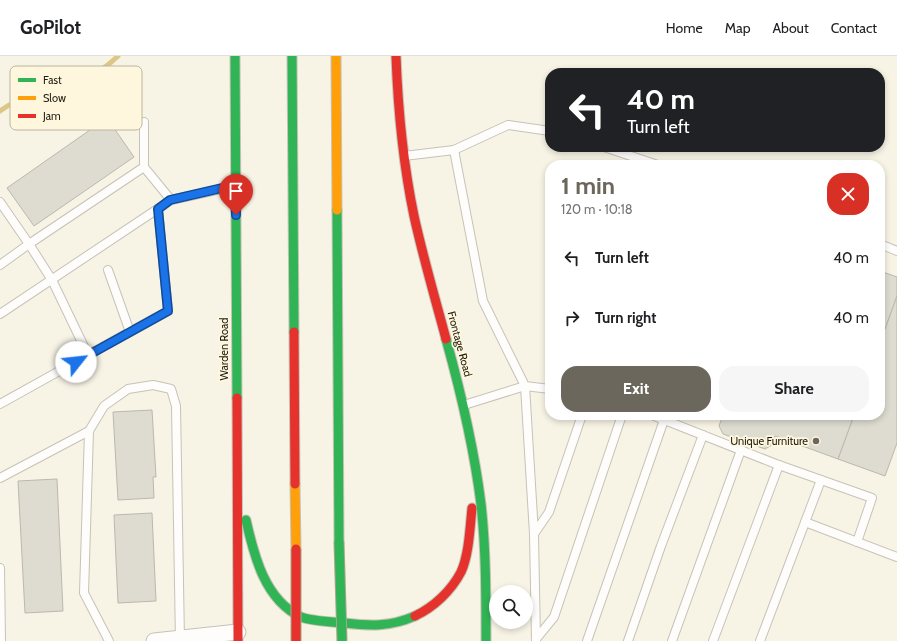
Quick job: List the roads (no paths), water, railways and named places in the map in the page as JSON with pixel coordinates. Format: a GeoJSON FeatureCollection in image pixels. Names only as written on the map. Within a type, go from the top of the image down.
{"type":"FeatureCollection","features":[{"type":"Feature","properties":{"kind":"main road","name":"Warden Road"},"geometry":{"type":"LineString","coordinates":[[235,56],[238,636]]}},
{"type":"Feature","properties":{"kind":"main road"},"geometry":{"type":"LineString","coordinates":[[292,56],[296,641]]}},
{"type":"Feature","properties":{"kind":"main road"},"geometry":{"type":"LineString","coordinates":[[336,56],[339,542],[342,641]]}},
{"type":"Feature","properties":{"kind":"main road","name":"Frontage Road"},"geometry":{"type":"LineString","coordinates":[[396,56],[399,122],[414,215],[463,406],[476,474],[483,530],[486,572],[486,641]]}},
{"type":"Feature","properties":{"kind":"main road"},"geometry":{"type":"LineString","coordinates":[[237,484],[252,548],[264,578],[279,602],[302,617],[370,626],[401,622],[428,610],[447,592],[461,571],[468,546],[476,474]]}},
{"type":"Feature","properties":{"kind":"street"},"geometry":{"type":"LineString","coordinates":[[154,641],[238,636]]}},
{"type":"Feature","properties":{"kind":"lane"},"geometry":{"type":"LineString","coordinates":[[144,122],[144,166],[170,200]]}},
{"type":"Feature","properties":{"kind":"lane"},"geometry":{"type":"LineString","coordinates":[[404,156],[454,150],[508,125],[545,130]]}},
{"type":"Feature","properties":{"kind":"lane"},"geometry":{"type":"LineString","coordinates":[[454,150],[483,301],[525,386],[534,534],[536,640]]}},
{"type":"Feature","properties":{"kind":"lane"},"geometry":{"type":"LineString","coordinates":[[619,152],[643,160]]}},
{"type":"Feature","properties":{"kind":"lane"},"geometry":{"type":"LineString","coordinates":[[0,265],[144,166]]}},
{"type":"Feature","properties":{"kind":"lane"},"geometry":{"type":"LineString","coordinates":[[0,314],[170,200],[235,185]]}},
{"type":"Feature","properties":{"kind":"lane"},"geometry":{"type":"LineString","coordinates":[[0,202],[52,280],[88,355]]}},
{"type":"Feature","properties":{"kind":"lane"},"geometry":{"type":"LineString","coordinates":[[0,404],[168,311],[158,209]]}},
{"type":"Feature","properties":{"kind":"lane"},"geometry":{"type":"LineString","coordinates":[[885,246],[897,251]]}},
{"type":"Feature","properties":{"kind":"lane"},"geometry":{"type":"LineString","coordinates":[[108,270],[130,332]]}},
{"type":"Feature","properties":{"kind":"lane"},"geometry":{"type":"LineString","coordinates":[[109,641],[84,593],[89,431],[104,406],[128,389],[153,385],[171,389],[176,406],[180,640]]}},
{"type":"Feature","properties":{"kind":"lane"},"geometry":{"type":"LineString","coordinates":[[463,406],[525,386],[545,388]]}},
{"type":"Feature","properties":{"kind":"lane"},"geometry":{"type":"LineString","coordinates":[[534,534],[549,512],[580,420]]}},
{"type":"Feature","properties":{"kind":"lane"},"geometry":{"type":"LineString","coordinates":[[536,640],[554,617],[620,420]]}},
{"type":"Feature","properties":{"kind":"lane"},"geometry":{"type":"LineString","coordinates":[[587,641],[664,420],[872,498],[856,542]]}},
{"type":"Feature","properties":{"kind":"lane"},"geometry":{"type":"LineString","coordinates":[[0,478],[89,431]]}},
{"type":"Feature","properties":{"kind":"lane"},"geometry":{"type":"LineString","coordinates":[[628,641],[703,435]]}},
{"type":"Feature","properties":{"kind":"lane"},"geometry":{"type":"LineString","coordinates":[[672,641],[741,450]]}},
{"type":"Feature","properties":{"kind":"lane"},"geometry":{"type":"LineString","coordinates":[[714,641],[779,464]]}},
{"type":"Feature","properties":{"kind":"lane"},"geometry":{"type":"LineString","coordinates":[[760,641],[821,480]]}},
{"type":"Feature","properties":{"kind":"lane"},"geometry":{"type":"LineString","coordinates":[[805,522],[897,557]]}},
{"type":"Feature","properties":{"kind":"lane"},"geometry":{"type":"LineString","coordinates":[[0,568],[1,641]]}},
{"type":"Feature","properties":{"kind":"waterway"},"geometry":{"type":"LineString","coordinates":[[107,66],[118,56]]}},
{"type":"Feature","properties":{"kind":"waterway"},"geometry":{"type":"LineString","coordinates":[[0,111],[10,105]]}},
{"type":"Feature","properties":{"kind":"place","name":"Unique Furniture"},"geometry":{"type":"Point","coordinates":[816,441]}}]}
